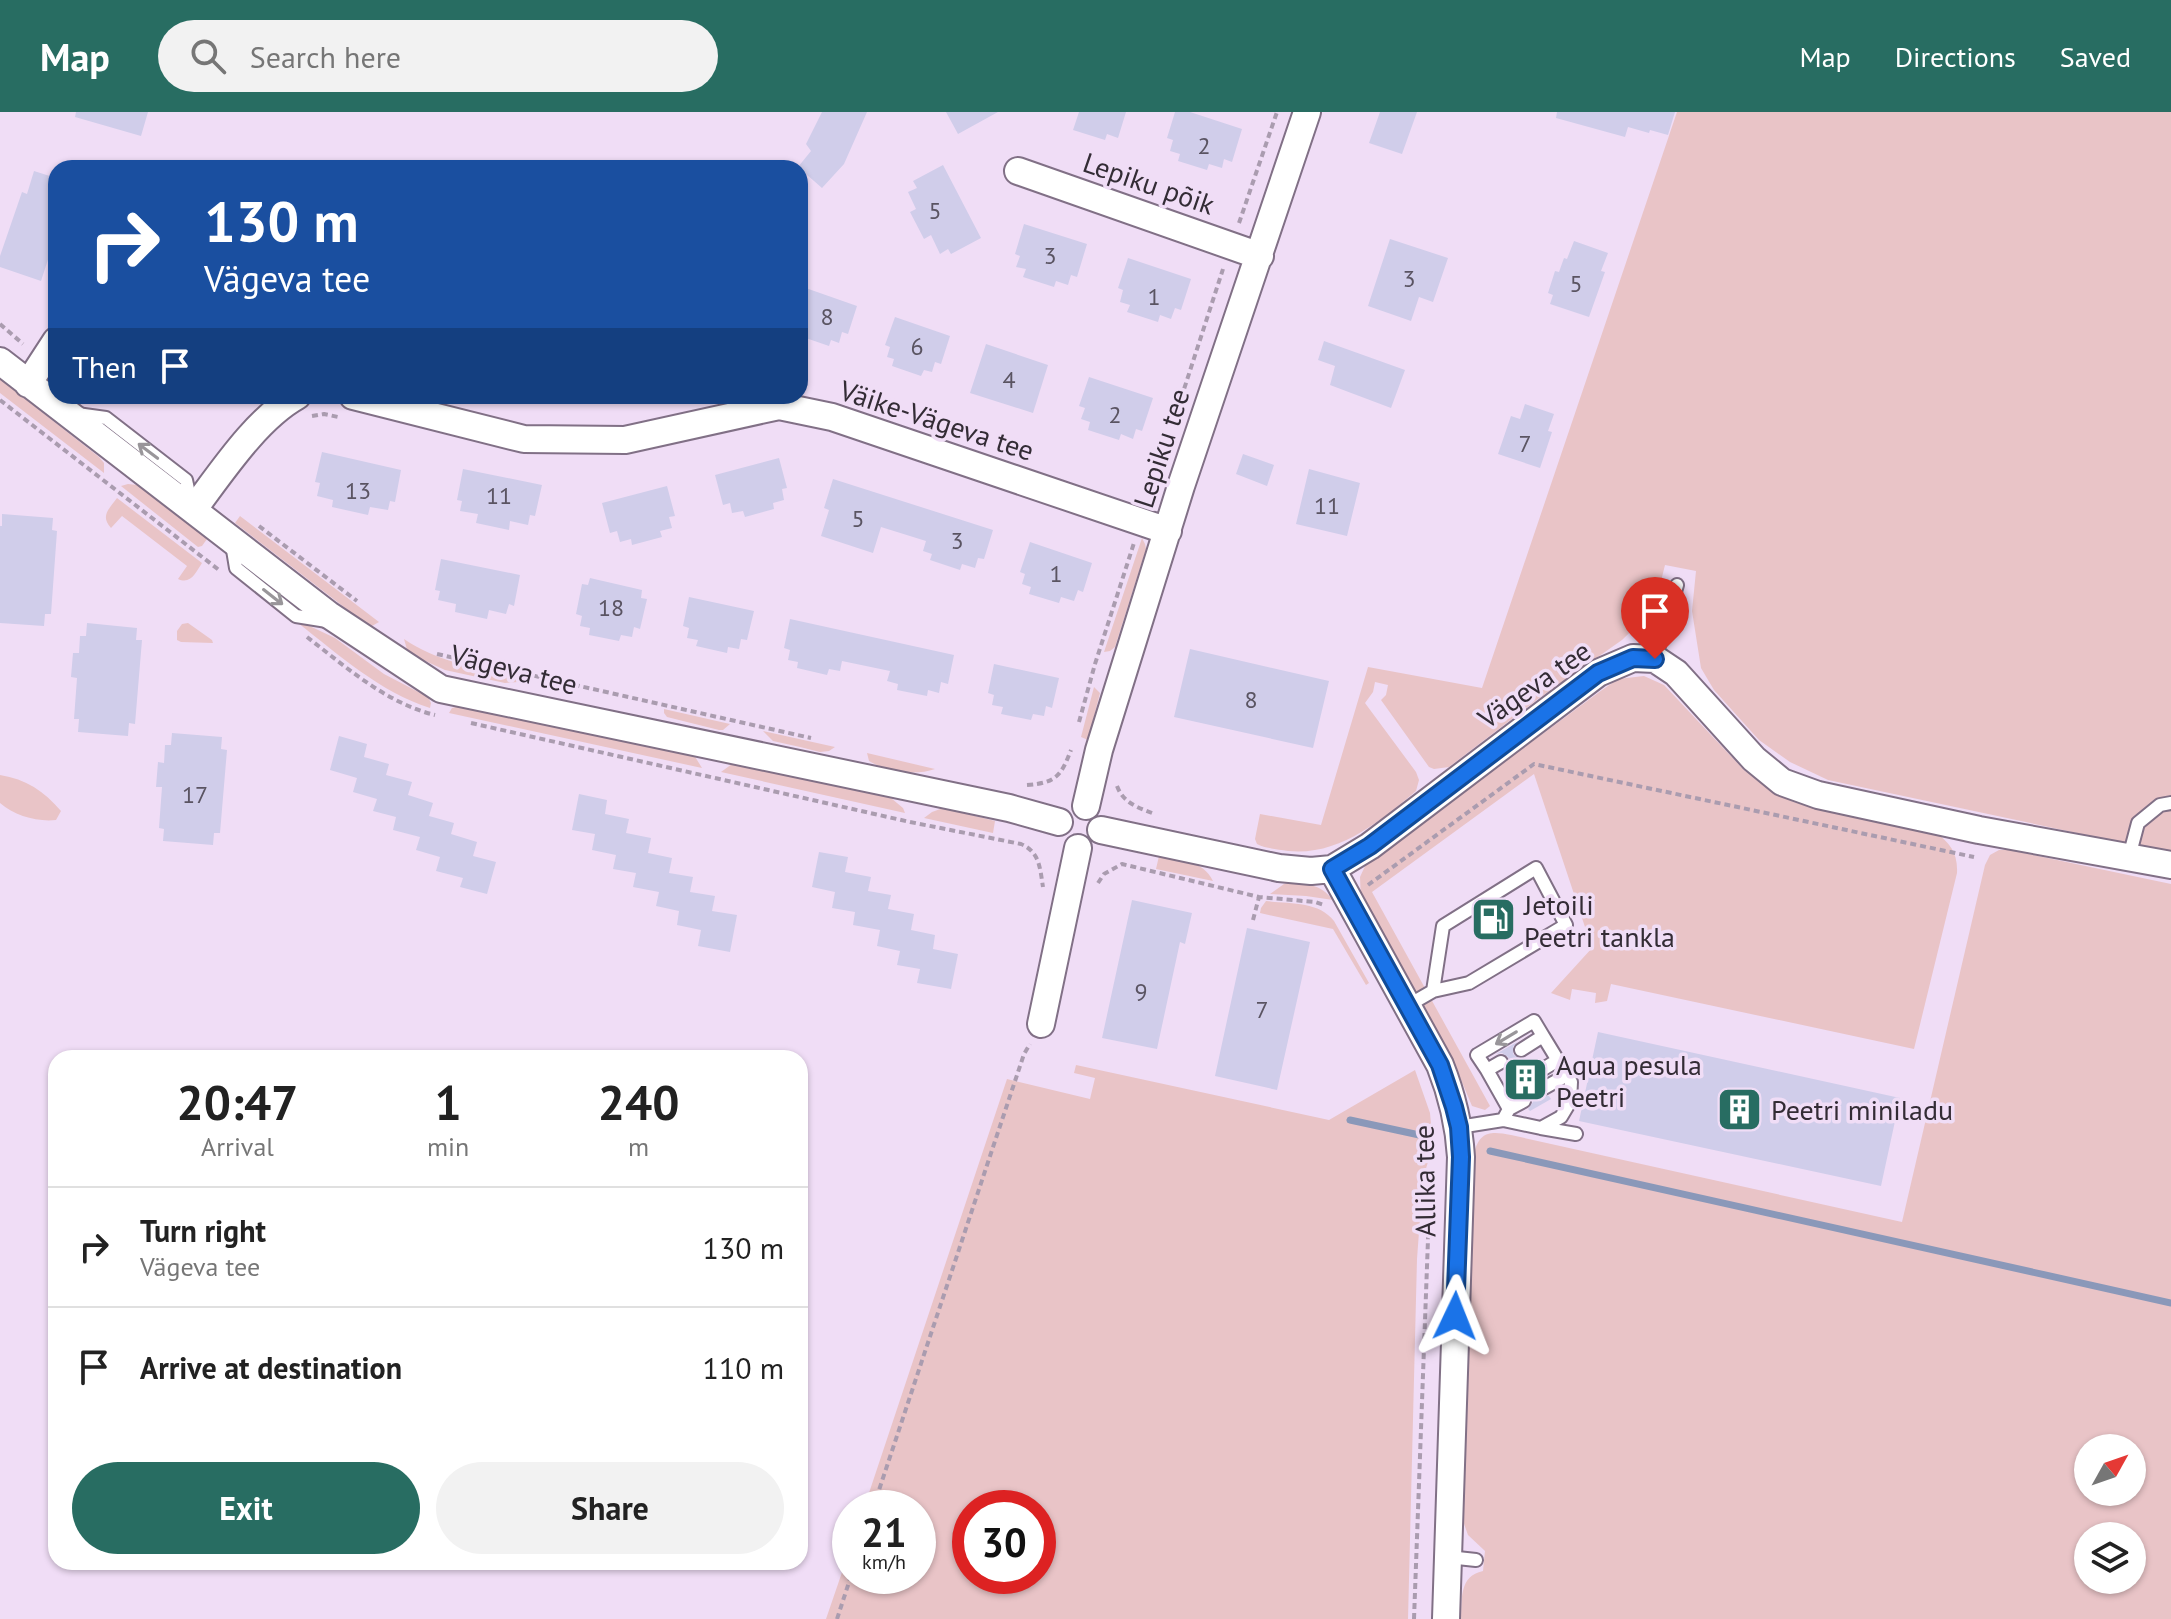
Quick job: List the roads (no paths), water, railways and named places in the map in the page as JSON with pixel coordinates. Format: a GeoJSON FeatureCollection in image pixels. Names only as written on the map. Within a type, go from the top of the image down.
{"type":"FeatureCollection","features":[{"type":"Feature","properties":{"kind":"street","name":"Lepiku tee"},"geometry":{"type":"LineString","coordinates":[[1086,806],[1099,750],[1181,486],[1307,112]]}},
{"type":"Feature","properties":{"kind":"street","name":"Lepiku põik"},"geometry":{"type":"LineString","coordinates":[[1018,171],[1260,256]]}},
{"type":"Feature","properties":{"kind":"street"},"geometry":{"type":"LineString","coordinates":[[28,384],[48,353]]}},
{"type":"Feature","properties":{"kind":"street","name":"Vägeva tee"},"geometry":{"type":"LineString","coordinates":[[0,361],[48,399]]}},
{"type":"Feature","properties":{"kind":"street","name":"Vägeva tee"},"geometry":{"type":"LineString","coordinates":[[55,404],[341,622],[441,689],[1009,808],[1059,822]]}},
{"type":"Feature","properties":{"kind":"street","name":"Väike-Vägeva tee"},"geometry":{"type":"LineString","coordinates":[[348,407],[524,439],[625,440],[779,406],[832,417],[1168,531]]}},
{"type":"Feature","properties":{"kind":"street"},"geometry":{"type":"LineString","coordinates":[[193,510],[234,456],[277,408],[300,408]]}},
{"type":"Feature","properties":{"kind":"street","name":"Vägeva tee"},"geometry":{"type":"LineString","coordinates":[[1332,869],[1370,846],[1598,673],[1633,658],[1655,659]]}},
{"type":"Feature","properties":{"kind":"street"},"geometry":{"type":"LineString","coordinates":[[1655,659],[1676,673],[1754,759],[1782,782],[1818,795],[1979,830],[2167,865]]}},
{"type":"Feature","properties":{"kind":"street"},"geometry":{"type":"LineString","coordinates":[[1086,806],[1096,813],[1101,830],[1095,842],[1078,848],[1061,837],[1059,822],[1069,808],[1086,806]]}},
{"type":"Feature","properties":{"kind":"street"},"geometry":{"type":"LineString","coordinates":[[1101,830],[1279,868],[1332,869]]}},
{"type":"Feature","properties":{"kind":"street"},"geometry":{"type":"LineString","coordinates":[[1041,1024],[1078,848]]}},
{"type":"Feature","properties":{"kind":"street","name":"Allika tee"},"geometry":{"type":"LineString","coordinates":[[1332,869],[1440,1065],[1459,1127],[1461,1157],[1446,1619]]}},
{"type":"Feature","properties":{"kind":"lane"},"geometry":{"type":"LineString","coordinates":[[1655,659],[1677,585]]}},
{"type":"Feature","properties":{"kind":"lane"},"geometry":{"type":"LineString","coordinates":[[2129,857],[2138,823],[2160,805],[2171,803]]}},
{"type":"Feature","properties":{"kind":"lane"},"geometry":{"type":"LineString","coordinates":[[1407,1006],[1433,991],[1469,983],[1566,925],[1536,868],[1443,926],[1433,991]]}},
{"type":"Feature","properties":{"kind":"lane"},"geometry":{"type":"LineString","coordinates":[[1506,1114],[1501,1095],[1477,1055],[1534,1021],[1571,1082],[1570,1102],[1561,1117],[1541,1128]]}},
{"type":"Feature","properties":{"kind":"lane"},"geometry":{"type":"LineString","coordinates":[[1521,1050],[1543,1036]]}},
{"type":"Feature","properties":{"kind":"lane"},"geometry":{"type":"LineString","coordinates":[[1535,1074],[1558,1060]]}},
{"type":"Feature","properties":{"kind":"lane"},"geometry":{"type":"LineString","coordinates":[[1487,1070],[1501,1062]]}},
{"type":"Feature","properties":{"kind":"lane"},"geometry":{"type":"LineString","coordinates":[[1544,1088],[1567,1075]]}},
{"type":"Feature","properties":{"kind":"lane"},"geometry":{"type":"LineString","coordinates":[[1501,1095],[1515,1087]]}},
{"type":"Feature","properties":{"kind":"lane"},"geometry":{"type":"LineString","coordinates":[[1459,1127],[1506,1114],[1524,1101]]}},
{"type":"Feature","properties":{"kind":"lane"},"geometry":{"type":"LineString","coordinates":[[1506,1114],[1541,1128],[1576,1134]]}},
{"type":"Feature","properties":{"kind":"lane"},"geometry":{"type":"LineString","coordinates":[[1448,1557],[1476,1560]]}},
{"type":"Feature","properties":{"kind":"waterway"},"geometry":{"type":"LineString","coordinates":[[1350,1120],[1424,1136]]}},
{"type":"Feature","properties":{"kind":"waterway"},"geometry":{"type":"LineString","coordinates":[[1490,1151],[2171,1303]]}},
{"type":"Feature","properties":{"kind":"place","name":"Jetoili Peetri tankla"},"geometry":{"type":"Point","coordinates":[1493,920]}},
{"type":"Feature","properties":{"kind":"place","name":"Aqua pesula Peetri"},"geometry":{"type":"Point","coordinates":[1525,1080]}},
{"type":"Feature","properties":{"kind":"place","name":"Peetri miniladu"},"geometry":{"type":"Point","coordinates":[1740,1109]}}]}
